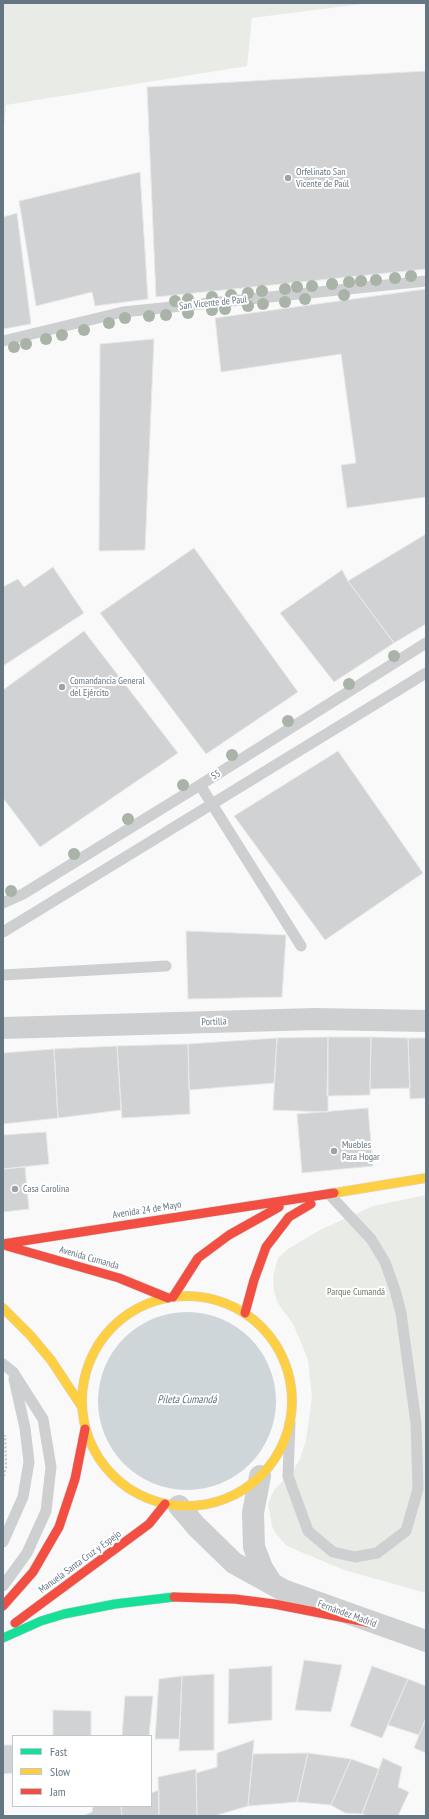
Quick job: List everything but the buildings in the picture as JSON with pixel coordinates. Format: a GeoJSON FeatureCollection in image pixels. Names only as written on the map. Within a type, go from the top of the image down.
{"type":"FeatureCollection","features":[{"type":"Feature","properties":{"kind":"main road","name":"Avenida 24 de Mayo"},"geometry":{"type":"LineString","coordinates":[[3,1245],[197,1213],[294,1200],[426,1178]]}},
{"type":"Feature","properties":{"kind":"main road","name":"Avenida 24 de Mayo"},"geometry":{"type":"LineString","coordinates":[[245,1313],[260,1262],[266,1247],[275,1233],[289,1217],[329,1193]]}},
{"type":"Feature","properties":{"kind":"main road","name":"Avenida 24 de Mayo"},"geometry":{"type":"LineString","coordinates":[[170,1297],[198,1258],[229,1234],[294,1200]]}},
{"type":"Feature","properties":{"kind":"main road","name":"Avenida Cumanda"},"geometry":{"type":"LineString","coordinates":[[3,1245],[119,1278],[170,1297]]}},
{"type":"Feature","properties":{"kind":"main road"},"geometry":{"type":"LineString","coordinates":[[196,1296],[214,1299],[245,1313],[267,1332],[283,1357],[289,1375],[292,1390],[290,1424],[279,1452],[260,1476],[245,1488],[227,1498],[198,1505],[172,1505],[145,1498],[118,1481],[97,1457],[85,1427],[82,1407],[85,1375],[93,1355],[105,1337],[128,1314],[147,1304],[170,1297],[196,1296]]}},
{"type":"Feature","properties":{"kind":"main road"},"geometry":{"type":"LineString","coordinates":[[3,1308],[51,1360],[82,1407]]}},
{"type":"Feature","properties":{"kind":"main road","name":"Manuela Santa Cruz y Espejo"},"geometry":{"type":"LineString","coordinates":[[3,1606],[33,1572],[59,1527],[75,1479],[85,1427]]}},
{"type":"Feature","properties":{"kind":"main road","name":"Manuela Santa Cruz y Espejo"},"geometry":{"type":"LineString","coordinates":[[3,1632],[150,1524],[172,1505]]}},
{"type":"Feature","properties":{"kind":"main road"},"geometry":{"type":"LineString","coordinates":[[3,1638],[41,1621],[64,1614],[115,1604],[175,1597],[221,1598],[274,1604],[371,1623]]}},
{"type":"Feature","properties":{"kind":"street","name":"Portilla"},"geometry":{"type":"LineString","coordinates":[[3,1028],[315,1019],[426,1021]]}},
{"type":"Feature","properties":{"kind":"street","name":"Fernández Madrid"},"geometry":{"type":"LineString","coordinates":[[260,1476],[253,1513],[254,1547],[262,1568],[271,1582]]}},
{"type":"Feature","properties":{"kind":"street","name":"Fernández Madrid"},"geometry":{"type":"LineString","coordinates":[[172,1505],[234,1563],[271,1582],[283,1590],[371,1623],[426,1641]]}},
{"type":"Feature","properties":{"kind":"lane","name":"San Vicente de Paul"},"geometry":{"type":"LineString","coordinates":[[3,341],[123,312],[426,280]]}},
{"type":"Feature","properties":{"kind":"lane","name":"S5"},"geometry":{"type":"LineString","coordinates":[[3,903],[23,894],[426,643]]}},
{"type":"Feature","properties":{"kind":"lane"},"geometry":{"type":"LineString","coordinates":[[3,932],[426,673]]}},
{"type":"Feature","properties":{"kind":"lane"},"geometry":{"type":"LineString","coordinates":[[200,785],[301,946]]}},
{"type":"Feature","properties":{"kind":"lane"},"geometry":{"type":"LineString","coordinates":[[3,975],[166,966]]}},
{"type":"Feature","properties":{"kind":"lane"},"geometry":{"type":"LineString","coordinates":[[290,1424],[288,1476],[308,1531],[333,1552],[354,1557],[377,1553],[406,1531],[418,1489],[416,1423],[401,1313],[385,1262],[371,1239],[329,1193]]}},
{"type":"Feature","properties":{"kind":"lane"},"geometry":{"type":"LineString","coordinates":[[3,1364],[12,1372],[43,1419],[51,1467],[46,1511],[27,1554],[3,1586]]}},
{"type":"Feature","properties":{"kind":"lane"},"geometry":{"type":"LineString","coordinates":[[3,1542],[23,1497],[29,1462],[25,1428],[12,1372]]}},
{"type":"Feature","properties":{"kind":"green space"},"geometry":{"type":"Polygon","coordinates":[[[3,3],[369,3],[252,18],[247,66],[6,105],[3,140],[3,3]]]}},
{"type":"Feature","properties":{"kind":"green space","name":"Parque Cumandá"},"geometry":{"type":"Polygon","coordinates":[[[426,1195],[426,1593],[344,1570],[287,1546],[276,1534],[272,1526],[268,1504],[274,1490],[294,1469],[300,1459],[306,1440],[312,1397],[308,1360],[293,1324],[277,1302],[274,1290],[273,1277],[278,1258],[288,1249],[320,1230],[373,1206],[426,1195]]]}},
{"type":"Feature","properties":{"kind":"water","name":"Pileta Cumandá"},"geometry":{"type":"Polygon","coordinates":[[[178,1312],[196,1312],[229,1322],[244,1332],[256,1344],[266,1359],[272,1375],[276,1392],[276,1410],[272,1427],[266,1443],[256,1458],[244,1470],[229,1480],[213,1486],[196,1490],[178,1490],[145,1480],[130,1470],[118,1458],[108,1443],[102,1427],[98,1410],[98,1392],[108,1359],[118,1344],[130,1332],[145,1322],[161,1316],[178,1312]]]}},
{"type":"Feature","properties":{"kind":"traffic: fast"},"geometry":{"type":"LineString","coordinates":[[3,1638],[41,1621],[64,1614],[115,1604],[174,1597]]}},
{"type":"Feature","properties":{"kind":"traffic: slow"},"geometry":{"type":"LineString","coordinates":[[334,1193],[426,1178]]}},
{"type":"Feature","properties":{"kind":"traffic: slow"},"geometry":{"type":"LineString","coordinates":[[187,1296],[207,1298],[236,1308],[254,1320],[268,1334],[284,1361],[290,1381],[292,1401],[290,1421],[280,1450],[268,1468],[254,1482],[227,1498],[207,1504],[187,1506],[167,1504],[138,1494],[120,1482],[106,1468],[90,1441],[84,1421],[82,1401],[84,1381],[94,1352],[106,1334],[120,1320],[147,1304],[167,1298],[187,1296]]}},
{"type":"Feature","properties":{"kind":"traffic: slow"},"geometry":{"type":"LineString","coordinates":[[3,1308],[30,1335],[51,1360],[82,1407]]}},
{"type":"Feature","properties":{"kind":"traffic: jam"},"geometry":{"type":"LineString","coordinates":[[3,1244],[334,1193]]}},
{"type":"Feature","properties":{"kind":"traffic: jam"},"geometry":{"type":"LineString","coordinates":[[245,1313],[254,1280],[266,1247],[289,1217],[311,1204]]}},
{"type":"Feature","properties":{"kind":"traffic: jam"},"geometry":{"type":"LineString","coordinates":[[173,1297],[198,1258],[229,1235],[279,1207]]}},
{"type":"Feature","properties":{"kind":"traffic: jam"},"geometry":{"type":"LineString","coordinates":[[7,1246],[119,1278],[168,1298]]}},
{"type":"Feature","properties":{"kind":"traffic: jam"},"geometry":{"type":"LineString","coordinates":[[3,1606],[33,1572],[59,1527],[75,1479],[85,1429]]}},
{"type":"Feature","properties":{"kind":"traffic: jam"},"geometry":{"type":"LineString","coordinates":[[15,1623],[149,1524],[165,1504]]}},
{"type":"Feature","properties":{"kind":"traffic: jam"},"geometry":{"type":"LineString","coordinates":[[174,1597],[235,1599],[274,1604],[371,1623]]}},
{"type":"Feature","properties":{"kind":"place","name":"Orfelinato San Vicente de Paúl"},"geometry":{"type":"Point","coordinates":[288,178]}},
{"type":"Feature","properties":{"kind":"place","name":"Comandancia General del Ejército"},"geometry":{"type":"Point","coordinates":[62,687]}},
{"type":"Feature","properties":{"kind":"place","name":"Muebles Para Hogar"},"geometry":{"type":"Point","coordinates":[334,1151]}},
{"type":"Feature","properties":{"kind":"place","name":"Casa Carolina"},"geometry":{"type":"Point","coordinates":[15,1189]}}]}
